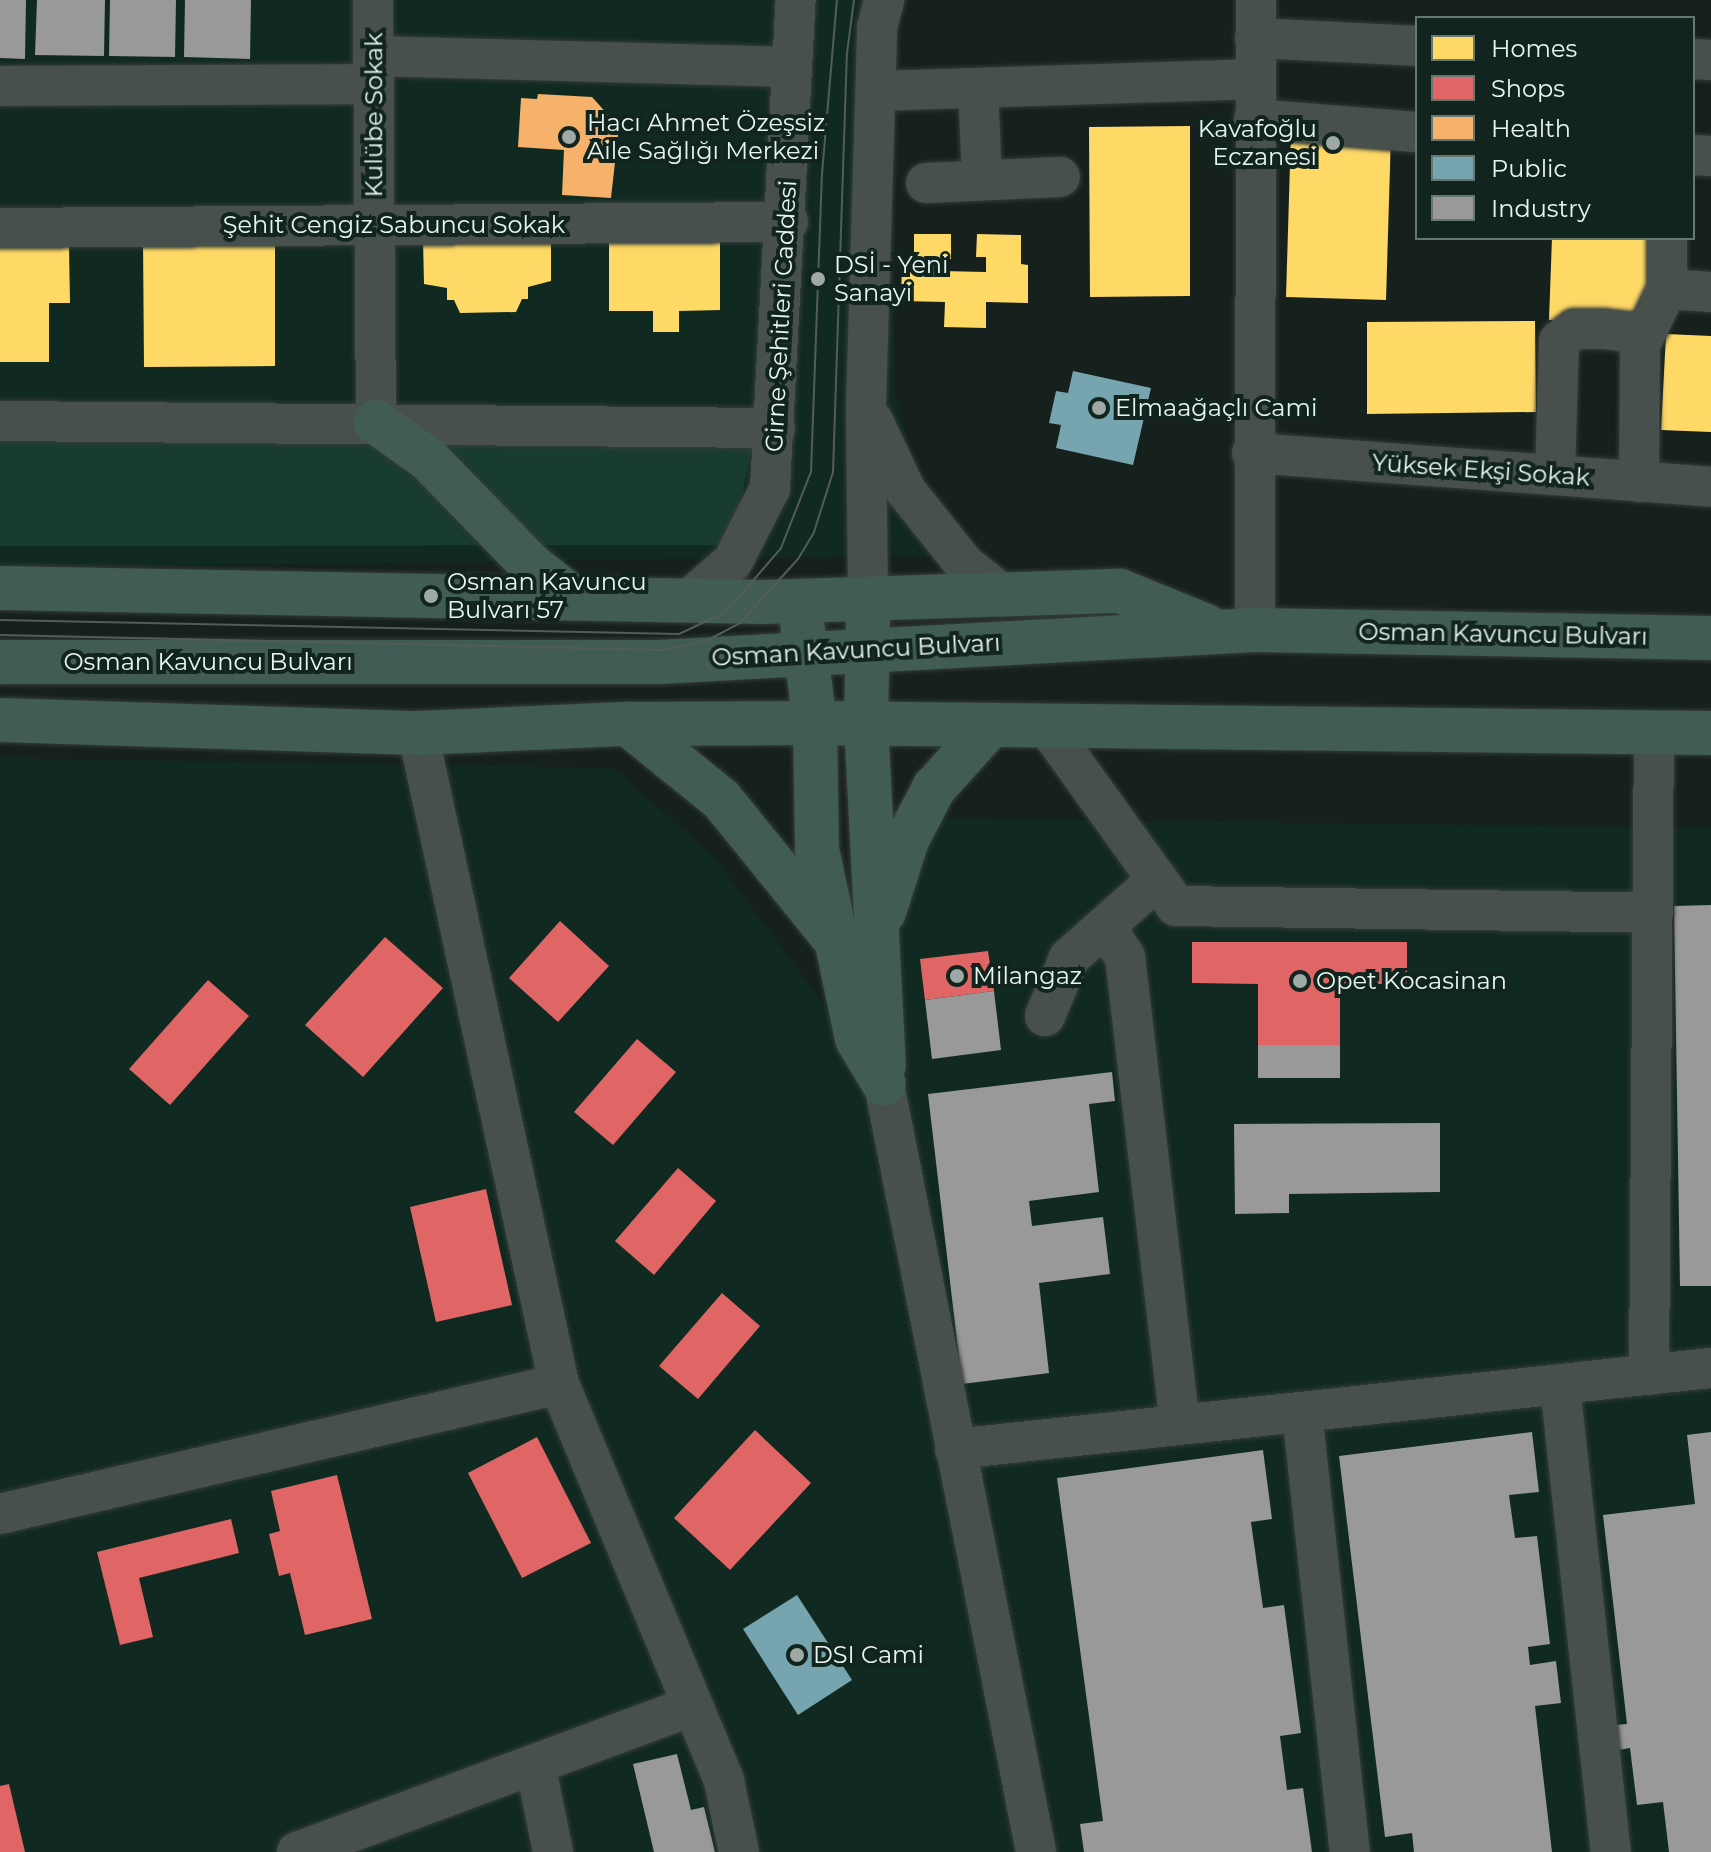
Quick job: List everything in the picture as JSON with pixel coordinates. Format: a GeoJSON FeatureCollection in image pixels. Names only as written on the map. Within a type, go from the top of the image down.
{"type":"FeatureCollection","features":[{"type":"Feature","properties":{"kind":"highway"},"geometry":{"type":"LineString","coordinates":[[376,422],[428,459],[498,533],[573,598]]}},
{"type":"Feature","properties":{"kind":"highway"},"geometry":{"type":"LineString","coordinates":[[0,588],[686,602],[868,601],[1120,591],[1236,631]]}},
{"type":"Feature","properties":{"kind":"highway"},"geometry":{"type":"LineString","coordinates":[[868,601],[866,724],[855,936],[857,1039],[884,1084]]}},
{"type":"Feature","properties":{"kind":"highway"},"geometry":{"type":"LineString","coordinates":[[801,602],[804,651],[815,723],[817,849],[855,936]]}},
{"type":"Feature","properties":{"kind":"highway","name":"Osman Kavuncu Bulvarı"},"geometry":{"type":"LineString","coordinates":[[0,662],[659,662],[804,651],[1236,631],[1711,638]]}},
{"type":"Feature","properties":{"kind":"highway"},"geometry":{"type":"LineString","coordinates":[[0,720],[418,733],[628,724],[815,723],[1049,729],[1711,733]]}},
{"type":"Feature","properties":{"kind":"highway"},"geometry":{"type":"LineString","coordinates":[[628,724],[721,799],[855,936]]}},
{"type":"Feature","properties":{"kind":"highway"},"geometry":{"type":"LineString","coordinates":[[855,936],[934,788],[988,728]]}},
{"type":"Feature","properties":{"kind":"street","name":"Kulübe Sokak"},"geometry":{"type":"LineString","coordinates":[[373,0],[376,422]]}},
{"type":"Feature","properties":{"kind":"street","name":"Girne Şehitleri Caddesi"},"geometry":{"type":"LineString","coordinates":[[686,602],[733,561],[770,488],[788,222],[796,0]]}},
{"type":"Feature","properties":{"kind":"street"},"geometry":{"type":"LineString","coordinates":[[868,601],[866,405],[877,27],[884,0]]}},
{"type":"Feature","properties":{"kind":"street"},"geometry":{"type":"LineString","coordinates":[[1236,631],[1252,453],[1256,19],[1415,46]]}},
{"type":"Feature","properties":{"kind":"street"},"geometry":{"type":"LineString","coordinates":[[0,86],[373,70],[792,67]]}},
{"type":"Feature","properties":{"kind":"street"},"geometry":{"type":"LineString","coordinates":[[876,91],[1255,79]]}},
{"type":"Feature","properties":{"kind":"street"},"geometry":{"type":"LineString","coordinates":[[978,88],[982,180]]}},
{"type":"Feature","properties":{"kind":"street"},"geometry":{"type":"LineString","coordinates":[[1254,119],[1415,132]]}},
{"type":"Feature","properties":{"kind":"street"},"geometry":{"type":"LineString","coordinates":[[926,183],[1060,177]]}},
{"type":"Feature","properties":{"kind":"street","name":"Şehit Cengiz Sabuncu Sokak"},"geometry":{"type":"LineString","coordinates":[[0,228],[788,222]]}},
{"type":"Feature","properties":{"kind":"street"},"geometry":{"type":"LineString","coordinates":[[1639,482],[1640,345],[1667,289],[1667,240]]}},
{"type":"Feature","properties":{"kind":"street"},"geometry":{"type":"LineString","coordinates":[[1667,289],[1711,292]]}},
{"type":"Feature","properties":{"kind":"street"},"geometry":{"type":"LineString","coordinates":[[1555,475],[1558,348],[1563,336],[1575,329],[1604,329],[1629,332],[1640,345]]}},
{"type":"Feature","properties":{"kind":"street"},"geometry":{"type":"LineString","coordinates":[[866,405],[906,491],[964,564],[1003,595]]}},
{"type":"Feature","properties":{"kind":"street"},"geometry":{"type":"LineString","coordinates":[[0,421],[775,428]]}},
{"type":"Feature","properties":{"kind":"street","name":"Yüksek Ekşi Sokak"},"geometry":{"type":"LineString","coordinates":[[1252,453],[1711,487]]}},
{"type":"Feature","properties":{"kind":"street"},"geometry":{"type":"LineString","coordinates":[[1049,729],[1176,906],[1653,913]]}},
{"type":"Feature","properties":{"kind":"street"},"geometry":{"type":"LineString","coordinates":[[1649,1375],[1654,731]]}},
{"type":"Feature","properties":{"kind":"street"},"geometry":{"type":"LineString","coordinates":[[418,733],[559,1384],[724,1781],[739,1852]]}},
{"type":"Feature","properties":{"kind":"street"},"geometry":{"type":"LineString","coordinates":[[1045,1016],[1069,958],[1157,880]]}},
{"type":"Feature","properties":{"kind":"street"},"geometry":{"type":"LineString","coordinates":[[1105,926],[1125,957],[1179,1414]]}},
{"type":"Feature","properties":{"kind":"street"},"geometry":{"type":"LineString","coordinates":[[884,1084],[1036,1852]]}},
{"type":"Feature","properties":{"kind":"street"},"geometry":{"type":"LineString","coordinates":[[955,1449],[1711,1368]]}},
{"type":"Feature","properties":{"kind":"street"},"geometry":{"type":"LineString","coordinates":[[0,1514],[559,1384]]}},
{"type":"Feature","properties":{"kind":"street"},"geometry":{"type":"LineString","coordinates":[[1560,1385],[1611,1852]]}},
{"type":"Feature","properties":{"kind":"street"},"geometry":{"type":"LineString","coordinates":[[1302,1412],[1350,1852]]}},
{"type":"Feature","properties":{"kind":"street"},"geometry":{"type":"LineString","coordinates":[[297,1852],[692,1706]]}},
{"type":"Feature","properties":{"kind":"street"},"geometry":{"type":"LineString","coordinates":[[535,1764],[553,1852]]}},
{"type":"Feature","properties":{"kind":"shaded area"},"geometry":{"type":"Polygon","coordinates":[[[0,0],[898,0],[890,26],[895,394],[918,479],[971,555],[0,568],[0,0]]]}},
{"type":"Feature","properties":{"kind":"shaded area"},"geometry":{"type":"Polygon","coordinates":[[[0,433],[753,441],[732,545],[0,546],[0,433]]]}},
{"type":"Feature","properties":{"kind":"shaded area"},"geometry":{"type":"Polygon","coordinates":[[[0,758],[613,768],[711,854],[883,1082],[903,818],[1711,828],[1711,1852],[0,1852],[0,758]]]}},
{"type":"Feature","properties":{"kind":"building: Homes"},"geometry":{"type":"Polygon","coordinates":[[[1190,126],[1190,296],[1090,297],[1089,127],[1190,126]]]}},
{"type":"Feature","properties":{"kind":"building: Homes"},"geometry":{"type":"Polygon","coordinates":[[[1291,131],[1391,134],[1386,300],[1286,297],[1291,131]]]}},
{"type":"Feature","properties":{"kind":"building: Homes"},"geometry":{"type":"Polygon","coordinates":[[[0,233],[69,246],[70,303],[49,303],[49,362],[0,362],[0,233]]]}},
{"type":"Feature","properties":{"kind":"building: Homes"},"geometry":{"type":"Polygon","coordinates":[[[914,234],[951,234],[951,259],[941,259],[941,271],[986,272],[986,257],[976,257],[977,234],[1021,235],[1021,264],[1028,265],[1028,303],[986,302],[986,328],[944,327],[945,302],[901,301],[902,263],[914,263],[914,234]]]}},
{"type":"Feature","properties":{"kind":"building: Homes"},"geometry":{"type":"Polygon","coordinates":[[[275,237],[275,366],[144,367],[143,238],[275,237]]]}},
{"type":"Feature","properties":{"kind":"building: Homes"},"geometry":{"type":"Polygon","coordinates":[[[551,237],[551,281],[528,287],[528,299],[522,299],[516,312],[460,313],[454,300],[447,300],[447,288],[424,284],[423,239],[551,237]]]}},
{"type":"Feature","properties":{"kind":"building: Homes"},"geometry":{"type":"Polygon","coordinates":[[[720,239],[720,310],[679,311],[679,332],[653,332],[653,311],[609,311],[609,240],[720,239]]]}},
{"type":"Feature","properties":{"kind":"building: Homes"},"geometry":{"type":"Polygon","coordinates":[[[1552,240],[1650,240],[1648,323],[1549,320],[1552,240]]]}},
{"type":"Feature","properties":{"kind":"building: Homes"},"geometry":{"type":"Polygon","coordinates":[[[1535,321],[1536,412],[1367,414],[1367,322],[1535,321]]]}},
{"type":"Feature","properties":{"kind":"building: Homes"},"geometry":{"type":"Polygon","coordinates":[[[1666,334],[1711,336],[1711,432],[1661,430],[1666,334]]]}},
{"type":"Feature","properties":{"kind":"building: Shops"},"geometry":{"type":"Polygon","coordinates":[[[560,921],[609,966],[558,1022],[509,978],[560,921]]]}},
{"type":"Feature","properties":{"kind":"building: Shops"},"geometry":{"type":"Polygon","coordinates":[[[385,937],[443,988],[363,1077],[305,1025],[385,937]]]}},
{"type":"Feature","properties":{"kind":"building: Shops"},"geometry":{"type":"Polygon","coordinates":[[[1192,942],[1407,942],[1407,984],[1340,984],[1340,1045],[1258,1045],[1258,984],[1192,983],[1192,942]]]}},
{"type":"Feature","properties":{"kind":"building: Shops"},"geometry":{"type":"Polygon","coordinates":[[[988,951],[994,991],[925,1000],[920,959],[988,951]]]}},
{"type":"Feature","properties":{"kind":"building: Shops"},"geometry":{"type":"Polygon","coordinates":[[[208,980],[249,1016],[170,1105],[129,1069],[208,980]]]}},
{"type":"Feature","properties":{"kind":"building: Shops"},"geometry":{"type":"Polygon","coordinates":[[[637,1039],[676,1072],[613,1145],[574,1112],[637,1039]]]}},
{"type":"Feature","properties":{"kind":"building: Shops"},"geometry":{"type":"Polygon","coordinates":[[[678,1168],[716,1201],[654,1275],[615,1241],[678,1168]]]}},
{"type":"Feature","properties":{"kind":"building: Shops"},"geometry":{"type":"Polygon","coordinates":[[[486,1189],[512,1305],[436,1322],[410,1207],[486,1189]]]}},
{"type":"Feature","properties":{"kind":"building: Shops"},"geometry":{"type":"Polygon","coordinates":[[[722,1293],[760,1326],[698,1399],[659,1366],[722,1293]]]}},
{"type":"Feature","properties":{"kind":"building: Shops"},"geometry":{"type":"Polygon","coordinates":[[[755,1430],[811,1483],[730,1570],[674,1518],[755,1430]]]}},
{"type":"Feature","properties":{"kind":"building: Shops"},"geometry":{"type":"Polygon","coordinates":[[[537,1437],[591,1543],[522,1578],[468,1473],[537,1437]]]}},
{"type":"Feature","properties":{"kind":"building: Shops"},"geometry":{"type":"Polygon","coordinates":[[[337,1475],[372,1619],[305,1635],[290,1573],[279,1576],[269,1534],[280,1531],[271,1491],[337,1475]]]}},
{"type":"Feature","properties":{"kind":"building: Shops"},"geometry":{"type":"Polygon","coordinates":[[[231,1519],[239,1553],[139,1578],[153,1637],[120,1645],[97,1552],[231,1519]]]}},
{"type":"Feature","properties":{"kind":"building: Shops"},"geometry":{"type":"Polygon","coordinates":[[[9,1784],[25,1852],[0,1852],[0,1786],[9,1784]]]}},
{"type":"Feature","properties":{"kind":"building: Health","name":"Hacı Ahmet Özeşsiz Aile Sağlığı Merkezi"},"geometry":{"type":"Polygon","coordinates":[[[538,94],[592,97],[619,127],[611,198],[562,195],[564,150],[518,147],[521,98],[537,99],[538,94]]]}},
{"type":"Feature","properties":{"kind":"building: Public","name":"Elmaağaçlı Cami"},"geometry":{"type":"Polygon","coordinates":[[[1073,371],[1151,388],[1133,465],[1056,448],[1061,425],[1049,423],[1056,391],[1068,393],[1073,371]]]}},
{"type":"Feature","properties":{"kind":"building: Public","name":"DSI Cami"},"geometry":{"type":"Polygon","coordinates":[[[797,1595],[852,1680],[798,1715],[743,1629],[797,1595]]]}},
{"type":"Feature","properties":{"kind":"building: Industry"},"geometry":{"type":"Polygon","coordinates":[[[0,0],[26,0],[25,59],[0,58],[0,0]]]}},
{"type":"Feature","properties":{"kind":"building: Industry"},"geometry":{"type":"Polygon","coordinates":[[[37,0],[105,0],[104,56],[35,55],[37,0]]]}},
{"type":"Feature","properties":{"kind":"building: Industry"},"geometry":{"type":"Polygon","coordinates":[[[110,0],[176,0],[175,57],[109,56],[110,0]]]}},
{"type":"Feature","properties":{"kind":"building: Industry"},"geometry":{"type":"Polygon","coordinates":[[[185,0],[251,0],[250,59],[184,57],[185,0]]]}},
{"type":"Feature","properties":{"kind":"building: Industry"},"geometry":{"type":"Polygon","coordinates":[[[1711,905],[1711,1286],[1680,1286],[1674,906],[1711,905]]]}},
{"type":"Feature","properties":{"kind":"building: Industry"},"geometry":{"type":"Polygon","coordinates":[[[994,991],[1001,1050],[932,1059],[925,1000],[994,991]]]}},
{"type":"Feature","properties":{"kind":"building: Industry"},"geometry":{"type":"Polygon","coordinates":[[[1258,1045],[1340,1045],[1340,1078],[1258,1078],[1258,1045]]]}},
{"type":"Feature","properties":{"kind":"building: Industry"},"geometry":{"type":"Polygon","coordinates":[[[1112,1072],[1115,1101],[1089,1104],[1099,1192],[1029,1201],[1032,1226],[1103,1217],[1110,1274],[1039,1283],[1049,1373],[962,1384],[928,1094],[1112,1072]]]}},
{"type":"Feature","properties":{"kind":"building: Industry"},"geometry":{"type":"Polygon","coordinates":[[[1440,1123],[1440,1192],[1289,1194],[1289,1213],[1235,1214],[1234,1124],[1440,1123]]]}},
{"type":"Feature","properties":{"kind":"building: Industry"},"geometry":{"type":"Polygon","coordinates":[[[1532,1432],[1539,1492],[1509,1495],[1515,1538],[1537,1536],[1550,1644],[1528,1647],[1530,1665],[1556,1661],[1561,1703],[1535,1706],[1552,1852],[1414,1852],[1412,1833],[1385,1837],[1339,1456],[1532,1432]]]}},
{"type":"Feature","properties":{"kind":"building: Industry"},"geometry":{"type":"Polygon","coordinates":[[[1711,1432],[1711,1852],[1669,1852],[1663,1802],[1637,1805],[1630,1748],[1618,1750],[1615,1725],[1627,1724],[1603,1515],[1695,1504],[1687,1435],[1711,1432]]]}},
{"type":"Feature","properties":{"kind":"building: Industry"},"geometry":{"type":"Polygon","coordinates":[[[1263,1450],[1272,1519],[1251,1522],[1263,1608],[1284,1605],[1301,1733],[1280,1736],[1287,1790],[1303,1788],[1312,1852],[1084,1852],[1080,1824],[1103,1821],[1057,1478],[1263,1450]]]}},
{"type":"Feature","properties":{"kind":"building: Industry"},"geometry":{"type":"Polygon","coordinates":[[[677,1754],[691,1810],[704,1807],[715,1852],[654,1852],[633,1764],[677,1754]]]}},
{"type":"Feature","properties":{"kind":"tram line"},"geometry":{"type":"LineString","coordinates":[[0,620],[679,634],[726,612],[781,548],[811,472],[822,174],[837,0]]}},
{"type":"Feature","properties":{"kind":"tram line"},"geometry":{"type":"LineString","coordinates":[[0,635],[663,650],[708,640],[740,623],[798,559],[814,532],[833,472],[847,53],[854,0]]}},
{"type":"Feature","properties":{"kind":"place","name":"Hacı Ahmet Özeşsiz Aile Sağlığı Merkezi"},"geometry":{"type":"Point","coordinates":[569,137]}},
{"type":"Feature","properties":{"kind":"place","name":"Kavafoğlu Eczanesi"},"geometry":{"type":"Point","coordinates":[1333,143]}},
{"type":"Feature","properties":{"kind":"place","name":"DSİ - Yeni Sanayi"},"geometry":{"type":"Point","coordinates":[818,279]}},
{"type":"Feature","properties":{"kind":"place","name":"Elmaağaçlı Cami"},"geometry":{"type":"Point","coordinates":[1099,408]}},
{"type":"Feature","properties":{"kind":"place","name":"Osman Kavuncu Bulvarı 57"},"geometry":{"type":"Point","coordinates":[431,596]}},
{"type":"Feature","properties":{"kind":"place","name":"Milangaz"},"geometry":{"type":"Point","coordinates":[957,976]}},
{"type":"Feature","properties":{"kind":"place","name":"Opet Kocasinan"},"geometry":{"type":"Point","coordinates":[1300,981]}},
{"type":"Feature","properties":{"kind":"place","name":"DSI Cami"},"geometry":{"type":"Point","coordinates":[797,1655]}}]}
